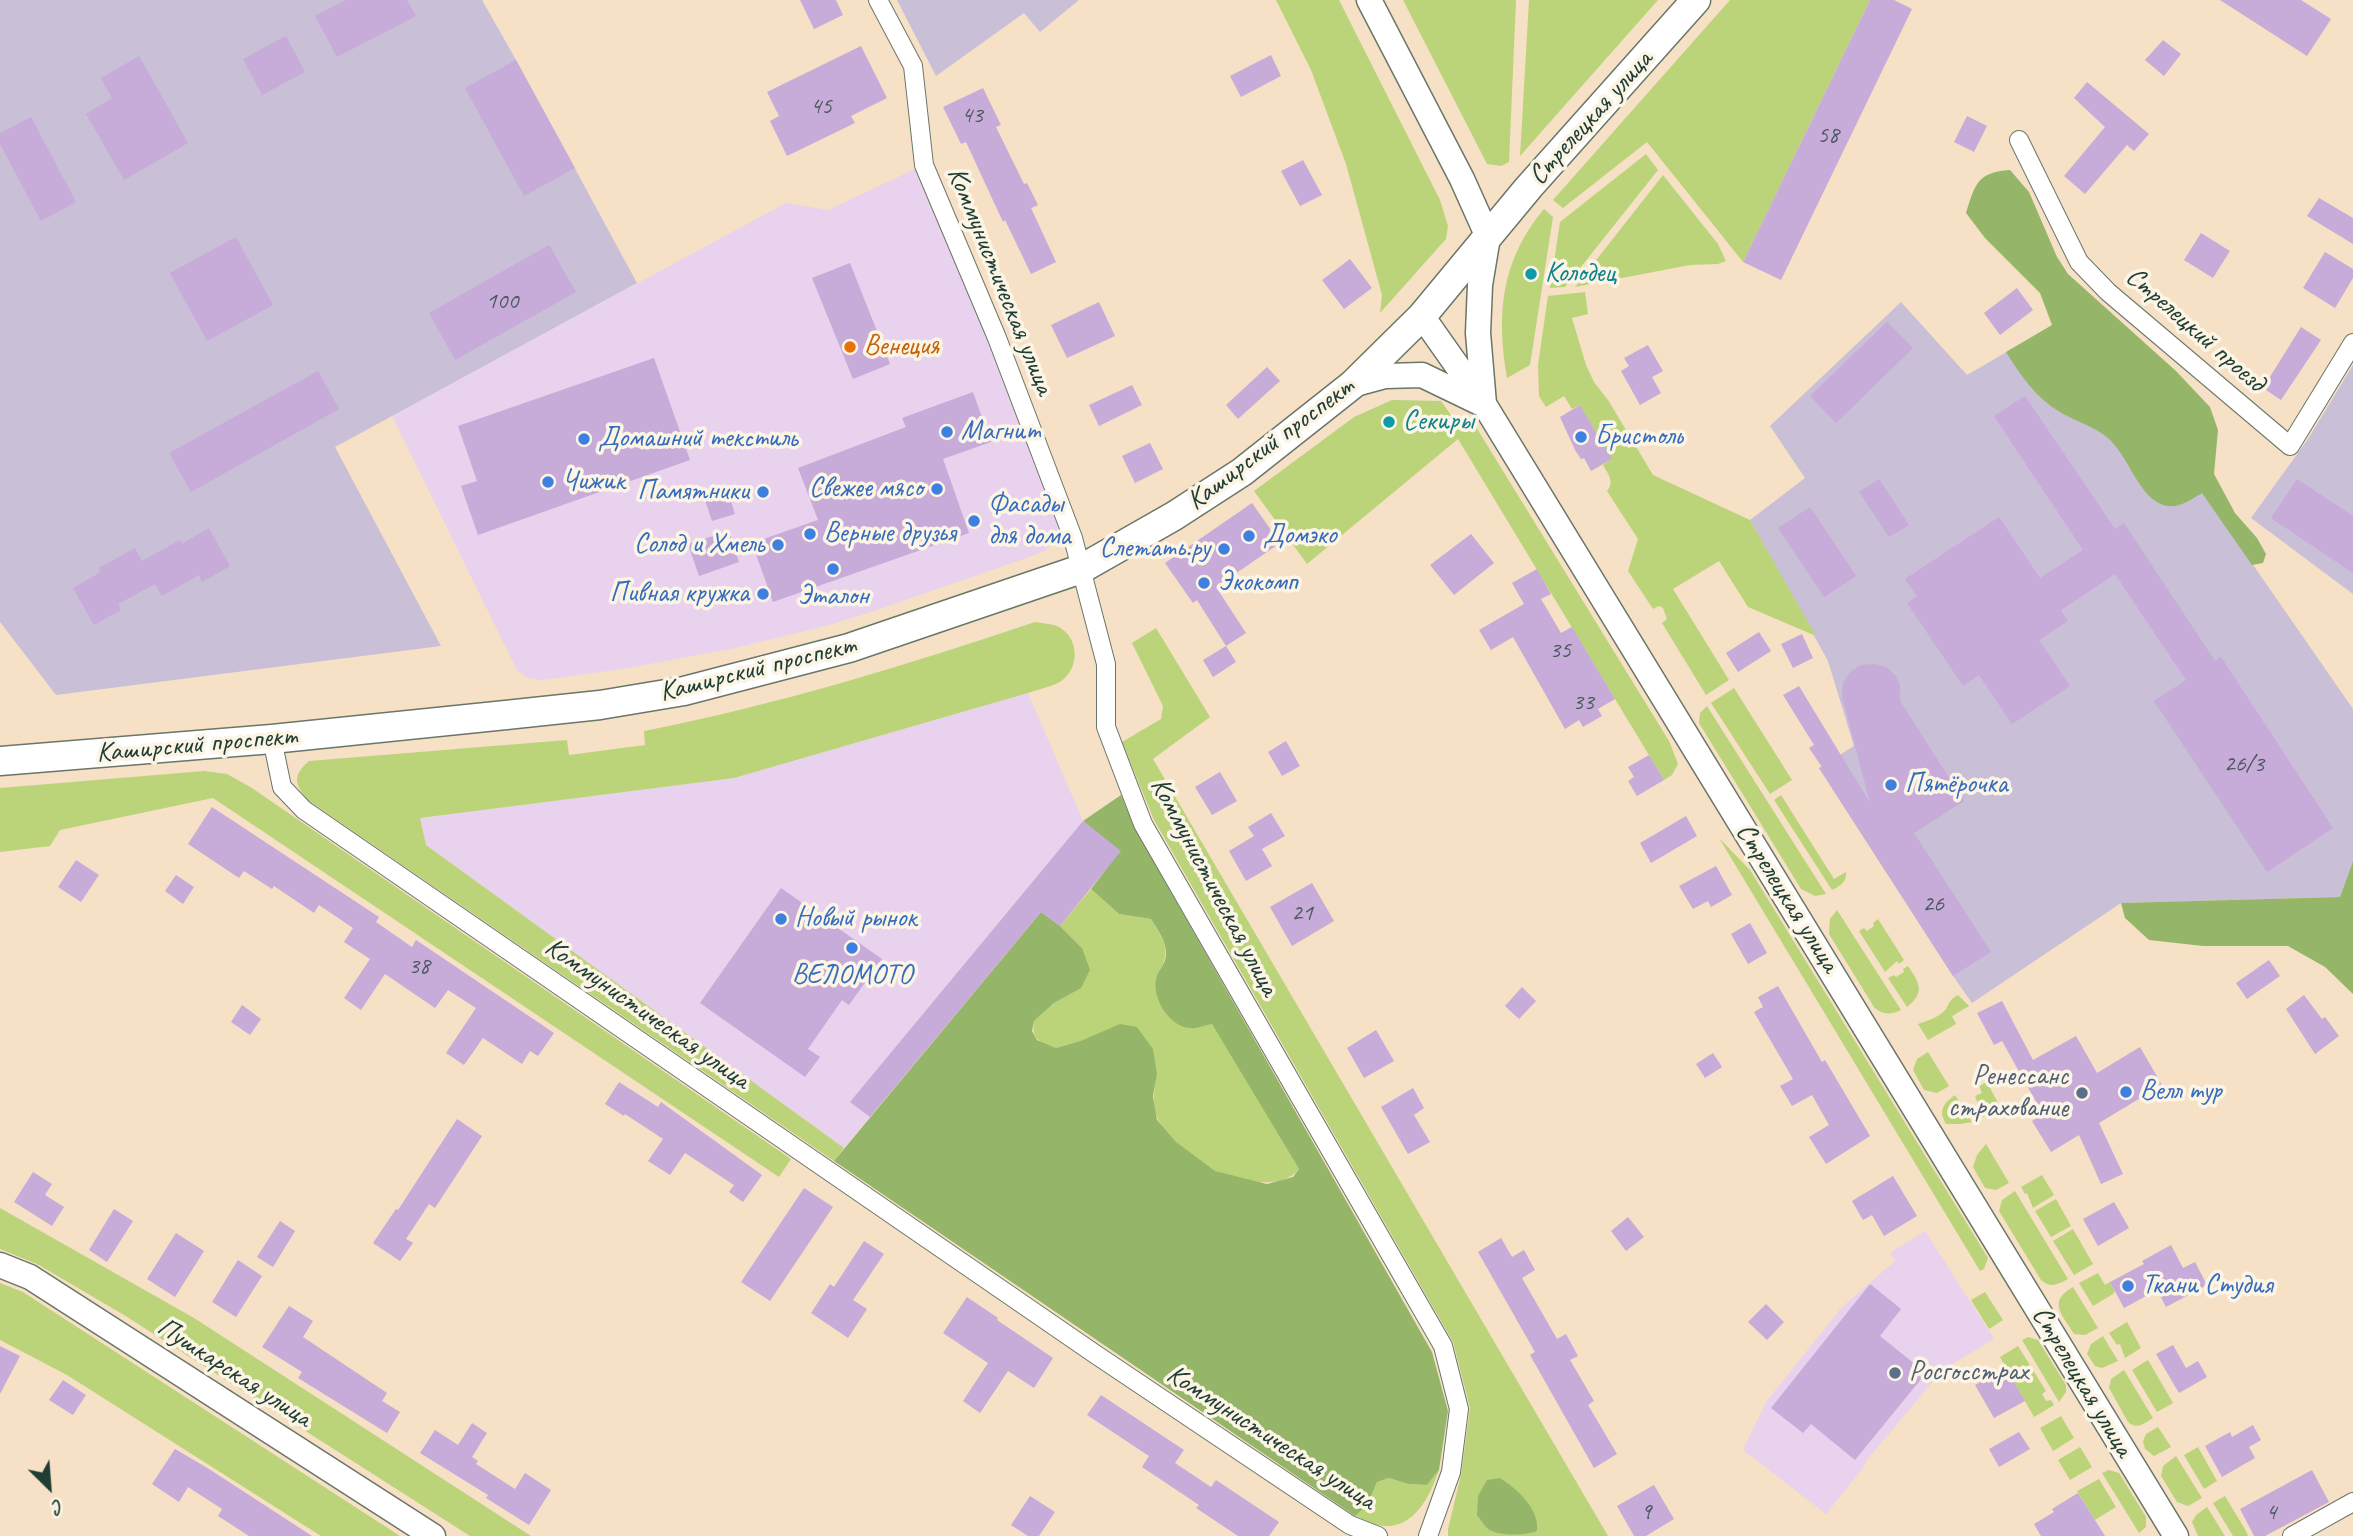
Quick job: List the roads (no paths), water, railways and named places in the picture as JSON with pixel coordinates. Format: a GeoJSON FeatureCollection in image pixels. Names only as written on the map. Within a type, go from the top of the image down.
{"type":"FeatureCollection","features":[{"type":"Feature","properties":{"kind":"main road"},"geometry":{"type":"LineString","coordinates":[[1370,0],[1462,178],[1488,237]]}},
{"type":"Feature","properties":{"kind":"main road","name":"Стрелецкая улица"},"geometry":{"type":"LineString","coordinates":[[1696,0],[1488,237],[1480,285],[1478,333],[1484,404],[2176,1536]]}},
{"type":"Feature","properties":{"kind":"main road","name":"Каширский проспект"},"geometry":{"type":"LineString","coordinates":[[0,761],[272,739],[586,706],[684,691],[849,648],[1081,569],[1174,516],[1242,472],[1352,385],[1422,316],[1488,237]]}},
{"type":"Feature","properties":{"kind":"main road"},"geometry":{"type":"LineString","coordinates":[[1422,316],[1484,404]]}},
{"type":"Feature","properties":{"kind":"main road"},"geometry":{"type":"LineString","coordinates":[[1352,385],[1385,376],[1422,375],[1484,404]]}},
{"type":"Feature","properties":{"kind":"main road","name":"Пушкарская улица"},"geometry":{"type":"LineString","coordinates":[[0,1265],[30,1277],[432,1536]]}},
{"type":"Feature","properties":{"kind":"street","name":"Коммунистическая улица"},"geometry":{"type":"LineString","coordinates":[[878,0],[913,66],[924,165],[997,338],[1073,538],[1105,664],[1105,727],[1143,824],[1443,1346],[1459,1409],[1451,1472],[1428,1536]]}},
{"type":"Feature","properties":{"kind":"street","name":"Стрелецкий проезд"},"geometry":{"type":"LineString","coordinates":[[2019,140],[2079,262],[2108,292],[2290,446],[2353,343]]}},
{"type":"Feature","properties":{"kind":"street","name":"Коммунистическая улица"},"geometry":{"type":"LineString","coordinates":[[272,739],[282,787],[304,810],[1095,1354],[1350,1525],[1378,1536]]}},
{"type":"Feature","properties":{"kind":"street"},"geometry":{"type":"LineString","coordinates":[[2292,1536],[2353,1502]]}},
{"type":"Feature","properties":{"kind":"place","name":"Колодец"},"geometry":{"type":"Point","coordinates":[1531,274]}},
{"type":"Feature","properties":{"kind":"place","name":"Венеция"},"geometry":{"type":"Point","coordinates":[850,347]}},
{"type":"Feature","properties":{"kind":"place","name":"Секиры"},"geometry":{"type":"Point","coordinates":[1389,422]}},
{"type":"Feature","properties":{"kind":"place","name":"Магнит"},"geometry":{"type":"Point","coordinates":[947,432]}},
{"type":"Feature","properties":{"kind":"place","name":"Бристоль"},"geometry":{"type":"Point","coordinates":[1581,437]}},
{"type":"Feature","properties":{"kind":"place","name":"Домашний текстиль"},"geometry":{"type":"Point","coordinates":[584,439]}},
{"type":"Feature","properties":{"kind":"place","name":"Чижик"},"geometry":{"type":"Point","coordinates":[548,482]}},
{"type":"Feature","properties":{"kind":"place","name":"Свежее мясо"},"geometry":{"type":"Point","coordinates":[937,489]}},
{"type":"Feature","properties":{"kind":"place","name":"Памятники"},"geometry":{"type":"Point","coordinates":[763,492]}},
{"type":"Feature","properties":{"kind":"place","name":"Фасады для дома"},"geometry":{"type":"Point","coordinates":[974,521]}},
{"type":"Feature","properties":{"kind":"place","name":"Верные друзья"},"geometry":{"type":"Point","coordinates":[810,534]}},
{"type":"Feature","properties":{"kind":"place","name":"Домэко"},"geometry":{"type":"Point","coordinates":[1249,536]}},
{"type":"Feature","properties":{"kind":"place","name":"Солод и Хмель"},"geometry":{"type":"Point","coordinates":[778,545]}},
{"type":"Feature","properties":{"kind":"place","name":"Слетать.ру"},"geometry":{"type":"Point","coordinates":[1224,549]}},
{"type":"Feature","properties":{"kind":"place","name":"Эталон"},"geometry":{"type":"Point","coordinates":[833,569]}},
{"type":"Feature","properties":{"kind":"place","name":"Экокомп"},"geometry":{"type":"Point","coordinates":[1204,583]}},
{"type":"Feature","properties":{"kind":"place","name":"Пивная кружка"},"geometry":{"type":"Point","coordinates":[763,594]}},
{"type":"Feature","properties":{"kind":"place","name":"Пятёрочка"},"geometry":{"type":"Point","coordinates":[1891,785]}},
{"type":"Feature","properties":{"kind":"place","name":"Новый рынок"},"geometry":{"type":"Point","coordinates":[781,919]}},
{"type":"Feature","properties":{"kind":"place","name":"ВЕЛОМОТО"},"geometry":{"type":"Point","coordinates":[852,948]}},
{"type":"Feature","properties":{"kind":"place","name":"Велл тур"},"geometry":{"type":"Point","coordinates":[2126,1092]}},
{"type":"Feature","properties":{"kind":"place","name":"Ренессанс страхование"},"geometry":{"type":"Point","coordinates":[2082,1093]}},
{"type":"Feature","properties":{"kind":"place","name":"Ткани Студия"},"geometry":{"type":"Point","coordinates":[2128,1286]}},
{"type":"Feature","properties":{"kind":"place","name":"Росгосстрах"},"geometry":{"type":"Point","coordinates":[1895,1373]}}]}
